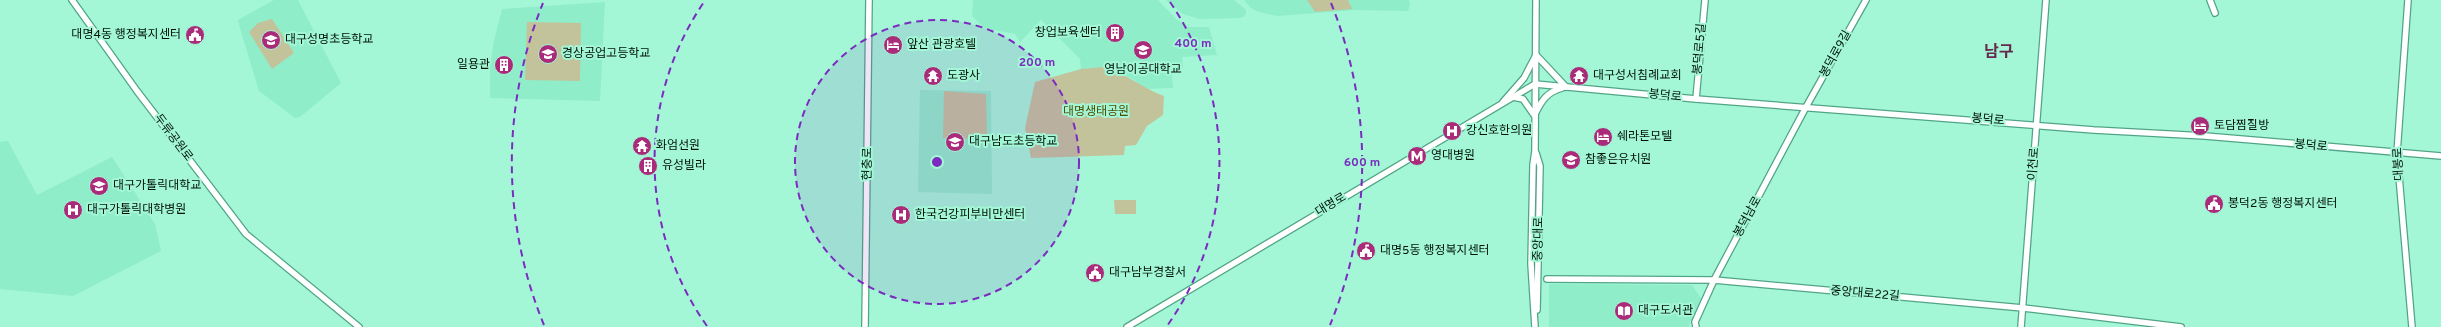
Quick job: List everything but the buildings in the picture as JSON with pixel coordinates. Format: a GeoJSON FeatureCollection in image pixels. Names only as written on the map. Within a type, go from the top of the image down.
{"type":"FeatureCollection","features":[{"type":"Feature","properties":{"kind":"street","name":"두류공원로"},"geometry":{"type":"LineString","coordinates":[[72,0],[137,91],[246,234],[359,327]]}},
{"type":"Feature","properties":{"kind":"street","name":"현충로"},"geometry":{"type":"LineString","coordinates":[[865,327],[869,0]]}},
{"type":"Feature","properties":{"kind":"street","name":"중앙대로"},"geometry":{"type":"LineString","coordinates":[[1536,0],[1534,116],[1536,151],[1533,165],[1531,264],[1536,327]]}},
{"type":"Feature","properties":{"kind":"street","name":"봉덕로5길"},"geometry":{"type":"LineString","coordinates":[[1696,99],[1705,0]]}},
{"type":"Feature","properties":{"kind":"street","name":"봉덕로9길"},"geometry":{"type":"LineString","coordinates":[[1806,107],[1866,0]]}},
{"type":"Feature","properties":{"kind":"street","name":"이천로"},"geometry":{"type":"LineString","coordinates":[[2021,327],[2046,0]]}},
{"type":"Feature","properties":{"kind":"street"},"geometry":{"type":"LineString","coordinates":[[2210,0],[2215,13]]}},
{"type":"Feature","properties":{"kind":"street","name":"대봉로"},"geometry":{"type":"LineString","coordinates":[[2408,0],[2397,152],[2412,327]]}},
{"type":"Feature","properties":{"kind":"street"},"geometry":{"type":"LineString","coordinates":[[1502,104],[1510,91],[1524,78],[1536,55],[1566,87],[1554,90],[1543,98],[1534,116]]}},
{"type":"Feature","properties":{"kind":"street","name":"봉덕로"},"geometry":{"type":"LineString","coordinates":[[1535,84],[1696,99],[2205,136],[2441,156]]}},
{"type":"Feature","properties":{"kind":"street","name":"대명로"},"geometry":{"type":"LineString","coordinates":[[1127,327],[1535,84]]}},
{"type":"Feature","properties":{"kind":"street"},"geometry":{"type":"LineString","coordinates":[[1513,97],[1524,99],[1534,116]]}},
{"type":"Feature","properties":{"kind":"street","name":"봉덕남로"},"geometry":{"type":"LineString","coordinates":[[1696,327],[1694,322],[1714,280],[1806,107]]}},
{"type":"Feature","properties":{"kind":"street","name":"중앙대로22길"},"geometry":{"type":"LineString","coordinates":[[1547,279],[1714,280],[2023,308],[2181,327]]}},
{"type":"Feature","properties":{"kind":"shaded area"},"geometry":{"type":"Polygon","coordinates":[[[274,0],[298,0],[341,83],[300,117],[295,118],[259,91],[238,20],[274,0]]]}},
{"type":"Feature","properties":{"kind":"shaded area","name":"영남이공대학교"},"geometry":{"type":"Polygon","coordinates":[[[973,0],[1158,0],[1177,20],[1189,27],[1209,27],[1217,55],[1182,57],[1183,67],[1171,67],[1173,88],[1145,89],[1133,79],[1103,67],[1081,69],[1080,59],[1041,20],[1020,42],[1015,34],[984,28],[972,16],[973,0]]]}},
{"type":"Feature","properties":{"kind":"shaded area"},"geometry":{"type":"Polygon","coordinates":[[[1166,0],[1234,0],[1246,10],[1246,13],[1245,16],[1240,18],[1199,19],[1183,14],[1166,0]]]}},
{"type":"Feature","properties":{"kind":"shaded area"},"geometry":{"type":"Polygon","coordinates":[[[1244,0],[1409,0],[1410,5],[1408,11],[1356,10],[1277,16],[1259,12],[1251,8],[1244,0]]]}},
{"type":"Feature","properties":{"kind":"shaded area","name":"경상공업고등학교"},"geometry":{"type":"Polygon","coordinates":[[[605,2],[600,101],[490,98],[490,66],[494,41],[502,9],[605,2]]]}},
{"type":"Feature","properties":{"kind":"shaded area","name":"대구남도초등학교"},"geometry":{"type":"Polygon","coordinates":[[[920,90],[991,91],[992,194],[918,192],[920,90]]]}},
{"type":"Feature","properties":{"kind":"shaded area","name":"대구가톨릭대학병원"},"geometry":{"type":"Polygon","coordinates":[[[8,141],[37,195],[112,157],[155,224],[161,251],[73,296],[0,289],[0,142],[8,141]]]}},
{"type":"Feature","properties":{"kind":"shaded area"},"geometry":{"type":"Polygon","coordinates":[[[1549,284],[1692,285],[1702,300],[1694,319],[1690,321],[1689,327],[1549,327],[1549,284]]]}},
{"type":"Feature","properties":{"kind":"green space"},"geometry":{"type":"Polygon","coordinates":[[[1307,0],[1348,0],[1352,9],[1315,12],[1307,0]]]}},
{"type":"Feature","properties":{"kind":"green space"},"geometry":{"type":"Polygon","coordinates":[[[272,19],[294,53],[272,69],[249,32],[258,23],[272,19]]]}},
{"type":"Feature","properties":{"kind":"green space"},"geometry":{"type":"Polygon","coordinates":[[[527,22],[581,23],[580,81],[525,80],[527,22]]]}},
{"type":"Feature","properties":{"kind":"green space","name":"대명생태공원"},"geometry":{"type":"Polygon","coordinates":[[[1103,67],[1119,73],[1164,96],[1163,115],[1147,126],[1136,145],[1125,146],[1124,155],[1031,158],[1025,128],[1035,82],[1081,69],[1103,67]]]}},
{"type":"Feature","properties":{"kind":"green space"},"geometry":{"type":"Polygon","coordinates":[[[944,91],[986,94],[987,139],[943,138],[944,91]]]}},
{"type":"Feature","properties":{"kind":"green space"},"geometry":{"type":"Polygon","coordinates":[[[1114,200],[1136,200],[1136,214],[1115,214],[1114,200]]]}},
{"type":"Feature","properties":{"kind":"place","name":"창업보육센터"},"geometry":{"type":"Point","coordinates":[1115,33]}},
{"type":"Feature","properties":{"kind":"place","name":"대명4동 행정복지센터"},"geometry":{"type":"Point","coordinates":[195,35]}},
{"type":"Feature","properties":{"kind":"place","name":"대구성명초등학교"},"geometry":{"type":"Point","coordinates":[271,40]}},
{"type":"Feature","properties":{"kind":"place","name":"앞산 관광호텔"},"geometry":{"type":"Point","coordinates":[893,45]}},
{"type":"Feature","properties":{"kind":"place","name":"영남이공대학교"},"geometry":{"type":"Point","coordinates":[1143,50]}},
{"type":"Feature","properties":{"kind":"place","name":"경상공업고등학교"},"geometry":{"type":"Point","coordinates":[548,54]}},
{"type":"Feature","properties":{"kind":"place","name":"일용관"},"geometry":{"type":"Point","coordinates":[504,65]}},
{"type":"Feature","properties":{"kind":"place","name":"도광사"},"geometry":{"type":"Point","coordinates":[933,76]}},
{"type":"Feature","properties":{"kind":"place","name":"대구성서침례교회"},"geometry":{"type":"Point","coordinates":[1579,76]}},
{"type":"Feature","properties":{"kind":"place","name":"토담찜질방"},"geometry":{"type":"Point","coordinates":[2200,126]}},
{"type":"Feature","properties":{"kind":"place","name":"강신호한의원"},"geometry":{"type":"Point","coordinates":[1452,131]}},
{"type":"Feature","properties":{"kind":"place","name":"쉐라톤모텔"},"geometry":{"type":"Point","coordinates":[1603,137]}},
{"type":"Feature","properties":{"kind":"place","name":"대구남도초등학교"},"geometry":{"type":"Point","coordinates":[955,142]}},
{"type":"Feature","properties":{"kind":"place","name":"화엄선원"},"geometry":{"type":"Point","coordinates":[642,146]}},
{"type":"Feature","properties":{"kind":"place","name":"영대병원"},"geometry":{"type":"Point","coordinates":[1417,156]}},
{"type":"Feature","properties":{"kind":"place","name":"참좋은유치원"},"geometry":{"type":"Point","coordinates":[1571,160]}},
{"type":"Feature","properties":{"kind":"place","name":"유성빌라"},"geometry":{"type":"Point","coordinates":[648,166]}},
{"type":"Feature","properties":{"kind":"place","name":"대구가톨릭대학교"},"geometry":{"type":"Point","coordinates":[99,186]}},
{"type":"Feature","properties":{"kind":"place","name":"봉덕2동 행정복지센터"},"geometry":{"type":"Point","coordinates":[2214,204]}},
{"type":"Feature","properties":{"kind":"place","name":"대구가톨릭대학병원"},"geometry":{"type":"Point","coordinates":[73,210]}},
{"type":"Feature","properties":{"kind":"place","name":"한국건강피부비만센터"},"geometry":{"type":"Point","coordinates":[901,215]}},
{"type":"Feature","properties":{"kind":"place","name":"대명5동 행정복지센터"},"geometry":{"type":"Point","coordinates":[1366,251]}},
{"type":"Feature","properties":{"kind":"place","name":"대구남부경찰서"},"geometry":{"type":"Point","coordinates":[1095,273]}},
{"type":"Feature","properties":{"kind":"place","name":"대구도서관"},"geometry":{"type":"Point","coordinates":[1624,311]}},
{"type":"Feature","properties":{"kind":"district","name":"남구"},"geometry":{"type":"Point","coordinates":[1999,53]}}]}
